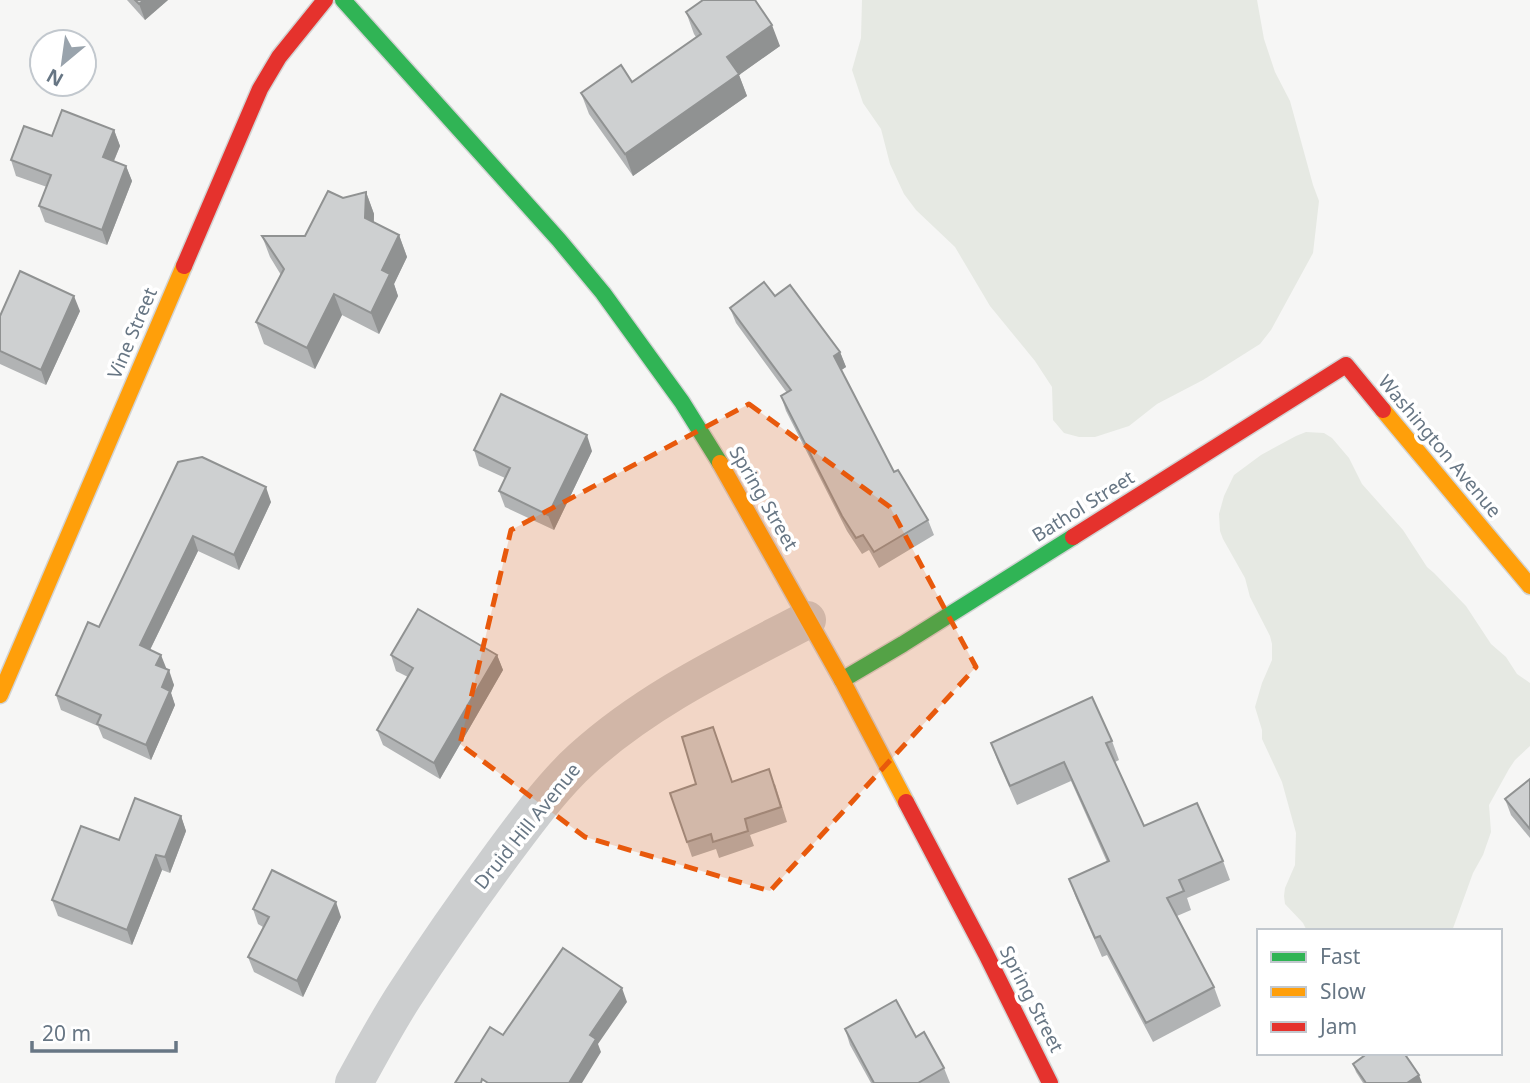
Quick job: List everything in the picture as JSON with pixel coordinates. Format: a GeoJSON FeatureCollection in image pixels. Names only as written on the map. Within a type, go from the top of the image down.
{"type":"FeatureCollection","features":[{"type":"Feature","properties":{"kind":"street","name":"Vine Street"},"geometry":{"type":"LineString","coordinates":[[0,695],[260,89],[279,57],[325,0]]}},
{"type":"Feature","properties":{"kind":"street","name":"Spring Street"},"geometry":{"type":"LineString","coordinates":[[344,0],[559,240],[627,326],[682,402],[722,466],[842,680],[1050,1083]]}},
{"type":"Feature","properties":{"kind":"street","name":"Washington Avenue"},"geometry":{"type":"LineString","coordinates":[[1346,365],[1530,586]]}},
{"type":"Feature","properties":{"kind":"street","name":"Bathol Street"},"geometry":{"type":"LineString","coordinates":[[842,680],[1346,365]]}},
{"type":"Feature","properties":{"kind":"street","name":"Druid Hill Avenue"},"geometry":{"type":"LineString","coordinates":[[354,1083],[402,998],[462,909],[554,788],[580,760],[677,689],[807,620]]}},
{"type":"Feature","properties":{"kind":"highlighted area"},"geometry":{"type":"Polygon","coordinates":[[[749,404],[890,507],[976,667],[770,891],[585,837],[460,744],[511,530],[749,404]]]}},
{"type":"Feature","properties":{"kind":"shaded area"},"geometry":{"type":"Polygon","coordinates":[[[862,0],[1257,0],[1264,39],[1275,72],[1290,101],[1319,201],[1313,253],[1271,330],[1260,344],[1203,380],[1157,404],[1129,426],[1095,437],[1064,433],[1053,420],[1052,387],[1035,361],[990,306],[955,247],[916,210],[904,194],[890,164],[881,129],[863,103],[852,70],[861,38],[862,0]]]}},
{"type":"Feature","properties":{"kind":"shaded area"},"geometry":{"type":"Polygon","coordinates":[[[1306,432],[1324,433],[1332,438],[1349,458],[1362,484],[1403,530],[1427,567],[1466,606],[1491,644],[1506,657],[1517,674],[1530,683],[1530,746],[1515,760],[1489,805],[1491,832],[1453,929],[1306,929],[1285,904],[1285,888],[1295,865],[1296,833],[1282,782],[1262,739],[1255,707],[1272,660],[1272,644],[1250,597],[1245,578],[1223,539],[1219,514],[1234,475],[1261,455],[1306,432]]]}},
{"type":"Feature","properties":{"kind":"building"},"geometry":{"type":"Polygon","coordinates":[[[703,0],[755,0],[772,25],[727,57],[739,74],[625,154],[581,93],[621,65],[632,82],[701,34],[686,12],[703,0]]]}},
{"type":"Feature","properties":{"kind":"building"},"geometry":{"type":"Polygon","coordinates":[[[62,110],[114,130],[103,157],[126,166],[102,230],[39,206],[51,175],[11,160],[24,126],[52,136],[62,110]]]}},
{"type":"Feature","properties":{"kind":"building"},"geometry":{"type":"Polygon","coordinates":[[[328,191],[343,198],[366,192],[365,218],[399,235],[382,270],[390,274],[371,313],[334,294],[307,348],[256,322],[284,269],[262,236],[305,236],[328,191]]]}},
{"type":"Feature","properties":{"kind":"building"},"geometry":{"type":"Polygon","coordinates":[[[20,271],[74,296],[41,370],[0,351],[0,316],[20,271]]]}},
{"type":"Feature","properties":{"kind":"building"},"geometry":{"type":"Polygon","coordinates":[[[764,282],[775,296],[790,285],[840,352],[834,356],[894,472],[898,470],[928,520],[874,552],[863,535],[856,538],[842,516],[781,396],[791,390],[730,308],[764,282]]]}},
{"type":"Feature","properties":{"kind":"building"},"geometry":{"type":"Polygon","coordinates":[[[501,394],[587,435],[548,515],[499,491],[510,468],[474,450],[501,394]]]}},
{"type":"Feature","properties":{"kind":"building"},"geometry":{"type":"Polygon","coordinates":[[[202,457],[266,487],[234,555],[193,536],[140,645],[161,655],[156,665],[169,670],[162,687],[170,691],[146,745],[97,724],[101,715],[56,695],[88,622],[99,627],[178,462],[202,457]]]}},
{"type":"Feature","properties":{"kind":"building"},"geometry":{"type":"Polygon","coordinates":[[[418,609],[497,655],[434,763],[377,730],[413,668],[391,655],[418,609]]]}},
{"type":"Feature","properties":{"kind":"building"},"geometry":{"type":"Polygon","coordinates":[[[1092,697],[1112,741],[1106,743],[1144,826],[1197,803],[1223,861],[1179,880],[1184,891],[1167,898],[1214,987],[1146,1023],[1100,936],[1095,938],[1069,879],[1109,861],[1064,762],[1010,786],[991,743],[1092,697]]]}},
{"type":"Feature","properties":{"kind":"building"},"geometry":{"type":"Polygon","coordinates":[[[713,727],[732,782],[769,769],[781,807],[745,819],[748,831],[713,842],[711,834],[687,842],[670,793],[696,784],[682,737],[713,727]]]}},
{"type":"Feature","properties":{"kind":"building"},"geometry":{"type":"Polygon","coordinates":[[[1530,779],[1530,829],[1505,799],[1530,779]]]}},
{"type":"Feature","properties":{"kind":"building"},"geometry":{"type":"Polygon","coordinates":[[[135,798],[181,816],[165,857],[156,855],[127,930],[52,900],[81,826],[119,840],[135,798]]]}},
{"type":"Feature","properties":{"kind":"building"},"geometry":{"type":"Polygon","coordinates":[[[272,870],[336,902],[297,981],[248,957],[269,917],[253,909],[272,870]]]}},
{"type":"Feature","properties":{"kind":"building"},"geometry":{"type":"Polygon","coordinates":[[[563,948],[622,988],[590,1035],[596,1039],[569,1083],[488,1083],[482,1079],[481,1083],[455,1083],[490,1027],[503,1035],[563,948]]]}},
{"type":"Feature","properties":{"kind":"building"},"geometry":{"type":"Polygon","coordinates":[[[896,1000],[916,1037],[924,1032],[944,1068],[918,1083],[874,1083],[845,1029],[896,1000]]]}},
{"type":"Feature","properties":{"kind":"building"},"geometry":{"type":"Polygon","coordinates":[[[1365,1055],[1405,1055],[1419,1075],[1407,1083],[1366,1083],[1353,1064],[1365,1055]]]}},
{"type":"Feature","properties":{"kind":"traffic: fast"},"geometry":{"type":"LineString","coordinates":[[343,0],[559,240],[603,293],[682,402],[720,463]]}},
{"type":"Feature","properties":{"kind":"traffic: fast"},"geometry":{"type":"LineString","coordinates":[[842,680],[1073,537]]}},
{"type":"Feature","properties":{"kind":"traffic: slow"},"geometry":{"type":"LineString","coordinates":[[0,695],[184,266]]}},
{"type":"Feature","properties":{"kind":"traffic: slow"},"geometry":{"type":"LineString","coordinates":[[1383,410],[1530,586]]}},
{"type":"Feature","properties":{"kind":"traffic: slow"},"geometry":{"type":"LineString","coordinates":[[720,463],[842,680],[906,802]]}},
{"type":"Feature","properties":{"kind":"traffic: jam"},"geometry":{"type":"LineString","coordinates":[[184,266],[260,89],[279,57],[325,0]]}},
{"type":"Feature","properties":{"kind":"traffic: jam"},"geometry":{"type":"LineString","coordinates":[[1073,537],[1346,365],[1383,410]]}},
{"type":"Feature","properties":{"kind":"traffic: jam"},"geometry":{"type":"LineString","coordinates":[[906,802],[1050,1083]]}}]}
